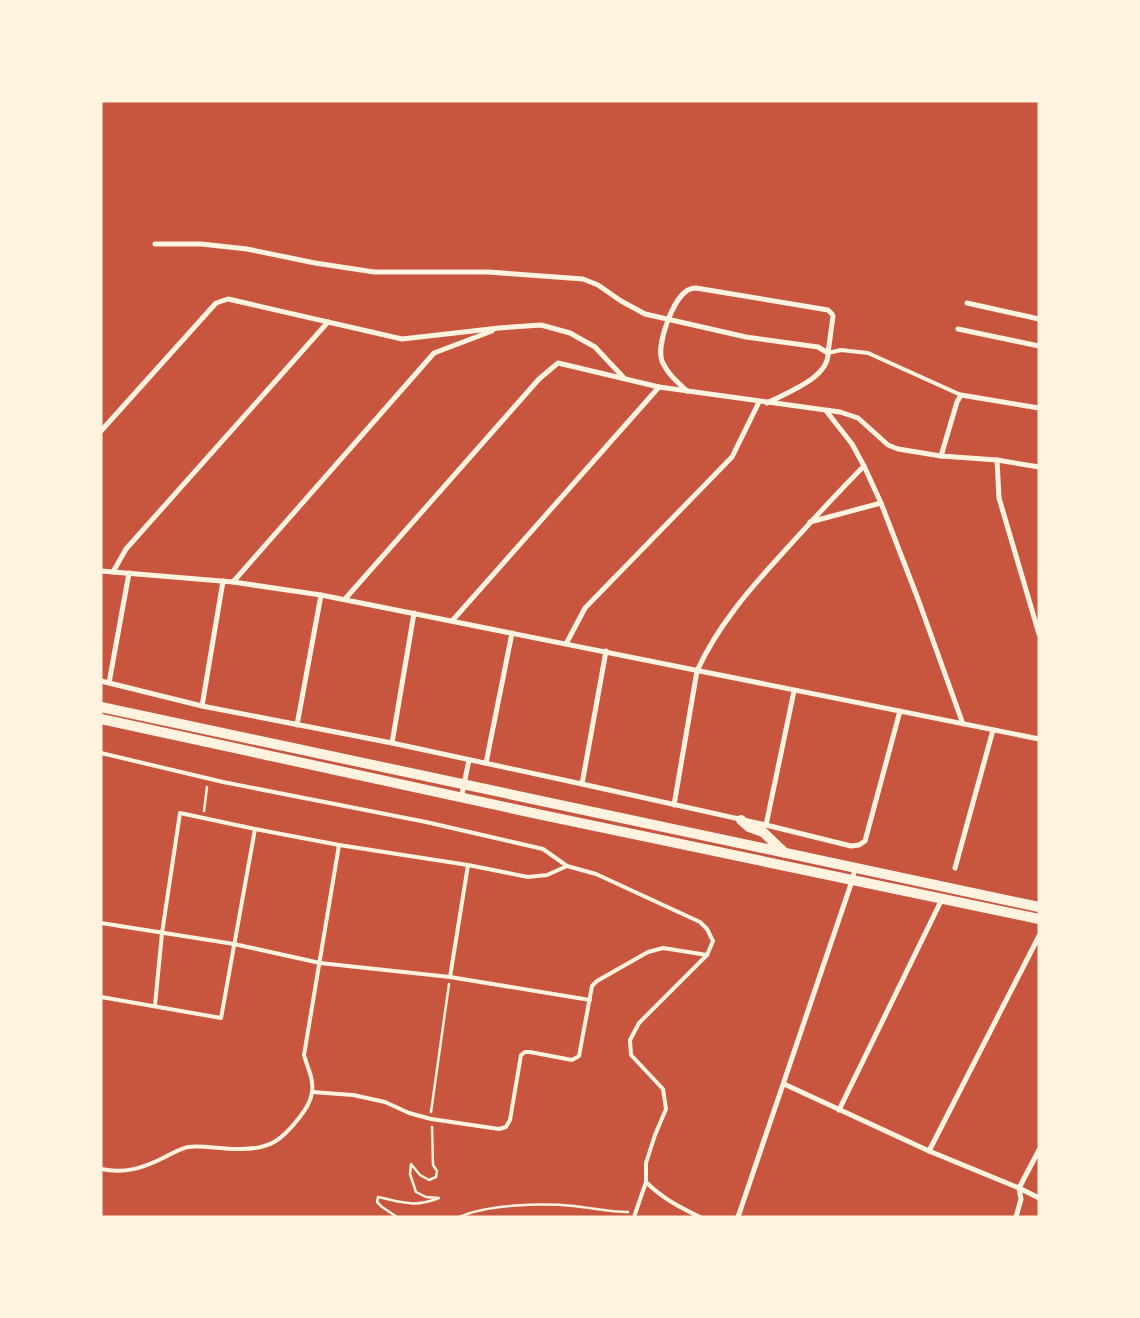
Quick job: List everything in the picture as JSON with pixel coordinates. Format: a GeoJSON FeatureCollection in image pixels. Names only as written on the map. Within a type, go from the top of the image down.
{"type":"FeatureCollection","features":[{"type":"Feature","properties":{"kind":"main road"},"geometry":{"type":"LineString","coordinates":[[101,707],[1039,907]]}},
{"type":"Feature","properties":{"kind":"main road"},"geometry":{"type":"LineString","coordinates":[[101,719],[461,799],[852,882],[1039,919]]}},
{"type":"Feature","properties":{"kind":"main road"},"geometry":{"type":"LineString","coordinates":[[741,820],[749,827],[763,832],[785,853]]}},
{"type":"Feature","properties":{"kind":"street"},"geometry":{"type":"LineString","coordinates":[[155,244],[201,244],[247,249],[315,263],[374,272],[488,272],[583,279],[598,284],[621,301],[645,314],[746,337],[818,347],[828,353]]}},
{"type":"Feature","properties":{"kind":"street"},"geometry":{"type":"LineString","coordinates":[[687,391],[667,372],[661,360],[660,348],[669,319],[677,302],[689,289],[696,288],[830,311],[833,316],[826,365],[816,377],[766,403]]}},
{"type":"Feature","properties":{"kind":"street"},"geometry":{"type":"LineString","coordinates":[[101,431],[216,303],[228,299],[402,339],[541,325],[570,333],[595,347],[624,378]]}},
{"type":"Feature","properties":{"kind":"street"},"geometry":{"type":"LineString","coordinates":[[967,303],[1039,319]]}},
{"type":"Feature","properties":{"kind":"street"},"geometry":{"type":"LineString","coordinates":[[112,572],[126,550],[328,322]]}},
{"type":"Feature","properties":{"kind":"street"},"geometry":{"type":"LineString","coordinates":[[234,582],[434,353],[499,328]]}},
{"type":"Feature","properties":{"kind":"street"},"geometry":{"type":"LineString","coordinates":[[958,329],[1039,346]]}},
{"type":"Feature","properties":{"kind":"street"},"geometry":{"type":"LineString","coordinates":[[345,599],[539,379],[558,363],[659,387],[827,412],[840,412],[858,418],[888,445],[898,449],[942,456],[997,460],[1039,468]]}},
{"type":"Feature","properties":{"kind":"street"},"geometry":{"type":"LineString","coordinates":[[452,621],[659,387]]}},
{"type":"Feature","properties":{"kind":"street"},"geometry":{"type":"LineString","coordinates":[[942,456],[957,402],[961,395],[1039,408]]}},
{"type":"Feature","properties":{"kind":"street"},"geometry":{"type":"LineString","coordinates":[[566,644],[586,608],[732,457],[758,402]]}},
{"type":"Feature","properties":{"kind":"street"},"geometry":{"type":"LineString","coordinates":[[827,412],[852,444],[881,503],[963,724]]}},
{"type":"Feature","properties":{"kind":"street"},"geometry":{"type":"LineString","coordinates":[[997,460],[999,498],[1039,634]]}},
{"type":"Feature","properties":{"kind":"street"},"geometry":{"type":"LineString","coordinates":[[674,805],[697,671],[706,652],[722,625],[754,585],[809,522],[864,466]]}},
{"type":"Feature","properties":{"kind":"street"},"geometry":{"type":"LineString","coordinates":[[809,522],[881,503]]}},
{"type":"Feature","properties":{"kind":"street"},"geometry":{"type":"LineString","coordinates":[[101,571],[234,582],[345,599],[1039,739]]}},
{"type":"Feature","properties":{"kind":"street"},"geometry":{"type":"LineString","coordinates":[[109,683],[129,573]]}},
{"type":"Feature","properties":{"kind":"street"},"geometry":{"type":"LineString","coordinates":[[202,706],[223,581]]}},
{"type":"Feature","properties":{"kind":"street"},"geometry":{"type":"LineString","coordinates":[[297,725],[320,595]]}},
{"type":"Feature","properties":{"kind":"street"},"geometry":{"type":"LineString","coordinates":[[392,743],[414,614]]}},
{"type":"Feature","properties":{"kind":"street"},"geometry":{"type":"LineString","coordinates":[[486,763],[512,633]]}},
{"type":"Feature","properties":{"kind":"street"},"geometry":{"type":"LineString","coordinates":[[582,784],[606,652]]}},
{"type":"Feature","properties":{"kind":"street"},"geometry":{"type":"LineString","coordinates":[[101,681],[202,706],[392,743],[582,784],[851,846],[859,846],[864,840],[900,711]]}},
{"type":"Feature","properties":{"kind":"street"},"geometry":{"type":"LineString","coordinates":[[766,825],[794,691]]}},
{"type":"Feature","properties":{"kind":"street"},"geometry":{"type":"LineString","coordinates":[[955,868],[992,730]]}},
{"type":"Feature","properties":{"kind":"street"},"geometry":{"type":"LineString","coordinates":[[461,799],[469,760]]}},
{"type":"Feature","properties":{"kind":"street"},"geometry":{"type":"LineString","coordinates":[[738,1217],[852,882],[855,868]]}},
{"type":"Feature","properties":{"kind":"street"},"geometry":{"type":"LineString","coordinates":[[839,1110],[942,899]]}},
{"type":"Feature","properties":{"kind":"street"},"geometry":{"type":"LineString","coordinates":[[929,1151],[1039,936]]}},
{"type":"Feature","properties":{"kind":"street"},"geometry":{"type":"LineString","coordinates":[[784,1084],[929,1151],[1039,1198]]}},
{"type":"Feature","properties":{"kind":"street"},"geometry":{"type":"LineString","coordinates":[[1016,1217],[1021,1199],[1019,1188],[1039,1150]]}},
{"type":"Feature","properties":{"kind":"lane"},"geometry":{"type":"LineString","coordinates":[[828,353],[841,350],[868,353],[961,395]]}},
{"type":"Feature","properties":{"kind":"lane"},"geometry":{"type":"LineString","coordinates":[[101,753],[209,778],[426,822],[543,849],[567,866],[596,874],[700,922],[714,941],[707,955],[639,1023],[630,1040],[631,1055],[663,1089],[666,1109],[646,1163],[646,1182],[634,1217]]}},
{"type":"Feature","properties":{"kind":"lane"},"geometry":{"type":"LineString","coordinates":[[155,1005],[162,933],[180,813],[339,845],[468,864],[528,877],[547,875],[567,866]]}},
{"type":"Feature","properties":{"kind":"lane"},"geometry":{"type":"LineString","coordinates":[[101,997],[221,1018],[255,829]]}},
{"type":"Feature","properties":{"kind":"lane"},"geometry":{"type":"LineString","coordinates":[[101,1169],[130,1171],[142,1168],[186,1148],[240,1150],[257,1148],[270,1144],[286,1135],[307,1107],[312,1092],[312,1078],[304,1055],[339,845]]}},
{"type":"Feature","properties":{"kind":"lane"},"geometry":{"type":"LineString","coordinates":[[450,977],[468,864]]}},
{"type":"Feature","properties":{"kind":"lane"},"geometry":{"type":"LineString","coordinates":[[101,923],[234,944],[320,963],[450,977],[590,1000]]}},
{"type":"Feature","properties":{"kind":"lane"},"geometry":{"type":"LineString","coordinates":[[312,1092],[353,1095],[385,1102],[409,1114],[431,1119],[499,1129],[506,1127],[510,1120],[521,1055],[525,1052],[530,1052],[572,1060],[576,1059],[579,1056],[592,986],[597,981],[648,952],[663,948],[707,955]]}},
{"type":"Feature","properties":{"kind":"lane"},"geometry":{"type":"LineString","coordinates":[[646,1182],[658,1195],[700,1217]]}},
{"type":"Feature","properties":{"kind":"path"},"geometry":{"type":"LineString","coordinates":[[202,818],[209,778]]}},
{"type":"Feature","properties":{"kind":"path"},"geometry":{"type":"LineString","coordinates":[[397,1217],[382,1208],[377,1202],[378,1197],[403,1204],[416,1204],[439,1198],[426,1197],[416,1192],[410,1174],[410,1164],[420,1175],[430,1180],[436,1178],[438,1171],[433,1165],[431,1106],[450,977]]}},
{"type":"Feature","properties":{"kind":"path"},"geometry":{"type":"LineString","coordinates":[[459,1217],[471,1212],[532,1205],[572,1206],[624,1212],[636,1210]]}}]}
